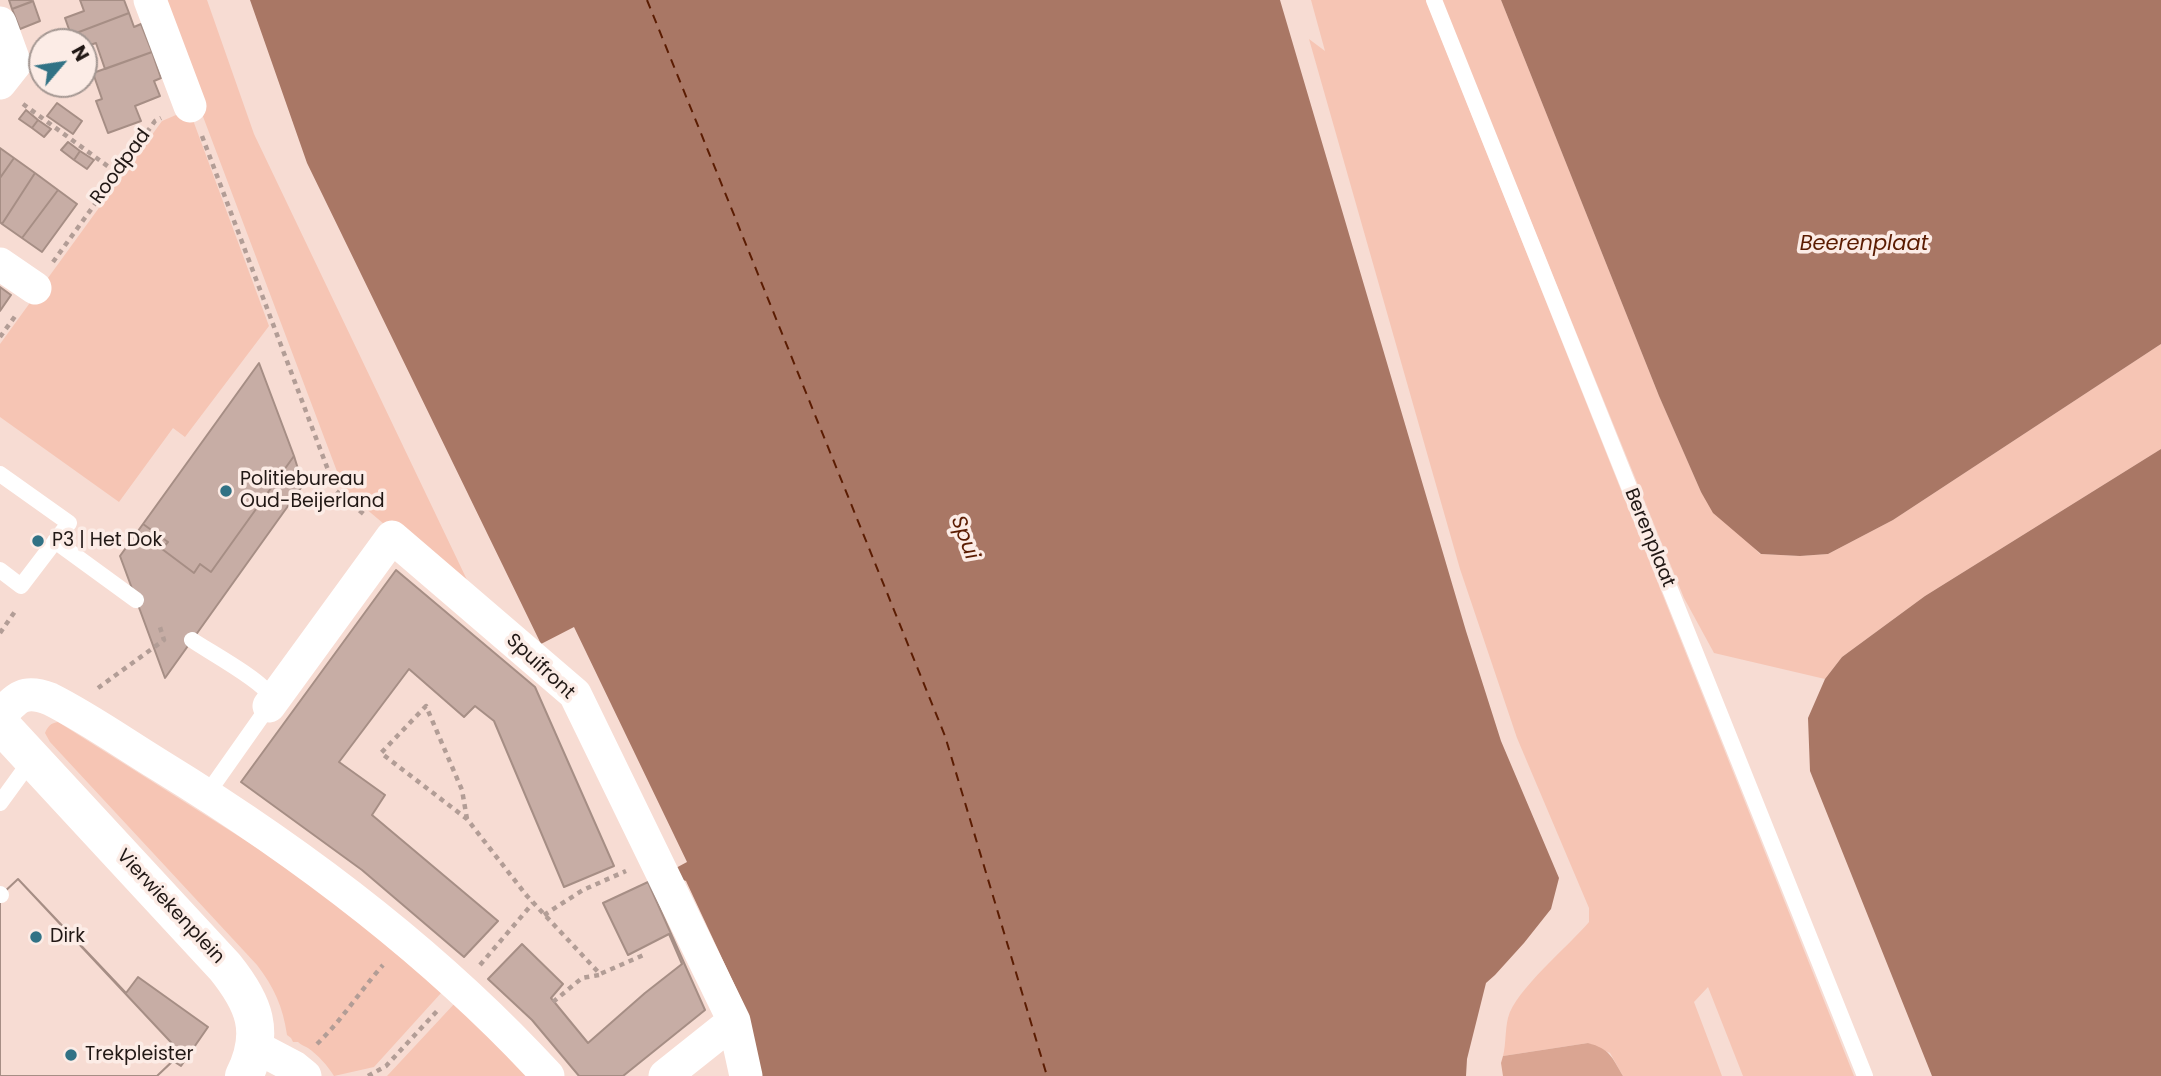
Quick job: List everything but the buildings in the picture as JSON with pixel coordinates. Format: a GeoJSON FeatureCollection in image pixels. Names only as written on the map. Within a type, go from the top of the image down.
{"type":"FeatureCollection","features":[{"type":"Feature","properties":{"kind":"street"},"geometry":{"type":"LineString","coordinates":[[150,0],[190,106]]}},
{"type":"Feature","properties":{"kind":"street"},"geometry":{"type":"LineString","coordinates":[[0,23],[15,64],[11,93]]}},
{"type":"Feature","properties":{"kind":"street"},"geometry":{"type":"LineString","coordinates":[[0,264],[35,288]]}},
{"type":"Feature","properties":{"kind":"street"},"geometry":{"type":"LineString","coordinates":[[269,706],[391,537]]}},
{"type":"Feature","properties":{"kind":"street","name":"Spuifront"},"geometry":{"type":"LineString","coordinates":[[391,537],[575,694],[734,1021],[746,1076]]}},
{"type":"Feature","properties":{"kind":"street"},"geometry":{"type":"LineString","coordinates":[[0,716],[22,696],[42,696],[62,705],[207,794],[289,849],[374,914],[449,978],[510,1035],[548,1076]]}},
{"type":"Feature","properties":{"kind":"street","name":"Vierwiekenplein"},"geometry":{"type":"LineString","coordinates":[[0,724],[233,976],[251,1008],[256,1028],[250,1061]]}},
{"type":"Feature","properties":{"kind":"street"},"geometry":{"type":"LineString","coordinates":[[666,1076],[734,1021]]}},
{"type":"Feature","properties":{"kind":"street"},"geometry":{"type":"LineString","coordinates":[[250,1061],[294,1067],[305,1076]]}},
{"type":"Feature","properties":{"kind":"lane","name":"Berenplaat"},"geometry":{"type":"LineString","coordinates":[[1434,0],[1865,1076]]}},
{"type":"Feature","properties":{"kind":"lane"},"geometry":{"type":"LineString","coordinates":[[0,474],[69,523],[21,586],[0,570]]}},
{"type":"Feature","properties":{"kind":"lane"},"geometry":{"type":"LineString","coordinates":[[55,541],[136,600]]}},
{"type":"Feature","properties":{"kind":"lane"},"geometry":{"type":"LineString","coordinates":[[192,640],[256,681],[270,696],[269,706],[207,794]]}},
{"type":"Feature","properties":{"kind":"lane"},"geometry":{"type":"LineString","coordinates":[[0,803],[32,759]]}},
{"type":"Feature","properties":{"kind":"path"},"geometry":{"type":"LineString","coordinates":[[11,93],[117,173]]}},
{"type":"Feature","properties":{"kind":"path","name":"Roodpad"},"geometry":{"type":"LineString","coordinates":[[0,337],[155,121],[190,106]]}},
{"type":"Feature","properties":{"kind":"path"},"geometry":{"type":"LineString","coordinates":[[190,106],[336,491],[391,537]]}},
{"type":"Feature","properties":{"kind":"path"},"geometry":{"type":"LineString","coordinates":[[122,671],[164,640],[159,624]]}},
{"type":"Feature","properties":{"kind":"path"},"geometry":{"type":"LineString","coordinates":[[467,819],[462,790],[426,706],[381,753],[467,819],[533,903],[600,974]]}},
{"type":"Feature","properties":{"kind":"path"},"geometry":{"type":"LineString","coordinates":[[544,915],[583,890],[618,875]]}},
{"type":"Feature","properties":{"kind":"path"},"geometry":{"type":"LineString","coordinates":[[487,957],[533,903]]}},
{"type":"Feature","properties":{"kind":"path"},"geometry":{"type":"LineString","coordinates":[[554,1002],[582,978],[600,974],[646,954]]}},
{"type":"Feature","properties":{"kind":"path"},"geometry":{"type":"LineString","coordinates":[[338,1023],[354,999],[384,965]]}},
{"type":"Feature","properties":{"kind":"path"},"geometry":{"type":"LineString","coordinates":[[368,1076],[386,1066],[418,1033]]}},
{"type":"Feature","properties":{"kind":"shaded area"},"geometry":{"type":"Polygon","coordinates":[[[159,0],[207,0],[254,134],[479,605],[344,490],[159,0]]]}},
{"type":"Feature","properties":{"kind":"shaded area"},"geometry":{"type":"Polygon","coordinates":[[[1311,0],[1426,0],[1854,1076],[1743,1076],[1708,987],[1694,1002],[1722,1076],[1623,1076],[1610,1053],[1588,1043],[1503,1056],[1508,1018],[1513,1007],[1531,982],[1589,922],[1589,908],[1517,738],[1460,569],[1309,39],[1325,51],[1311,0]]]}},
{"type":"Feature","properties":{"kind":"shaded area"},"geometry":{"type":"Polygon","coordinates":[[[1441,0],[1501,0],[1659,396],[1701,492],[1760,554],[1828,554],[1893,520],[2161,344],[2161,449],[1925,596],[1842,657],[1825,679],[1714,653],[1684,598],[1441,0]]]}},
{"type":"Feature","properties":{"kind":"shaded area"},"geometry":{"type":"Polygon","coordinates":[[[183,112],[190,112],[269,326],[185,437],[173,428],[119,502],[0,417],[0,344],[162,121],[183,112]]]}},
{"type":"Feature","properties":{"kind":"shaded area"},"geometry":{"type":"Polygon","coordinates":[[[58,722],[259,849],[332,900],[442,992],[374,1067],[334,1076],[315,1054],[298,1042],[293,1042],[287,1035],[277,998],[257,965],[50,742],[45,733],[50,725],[58,722]]]}},
{"type":"Feature","properties":{"kind":"shaded area"},"geometry":{"type":"Polygon","coordinates":[[[455,1003],[528,1076],[387,1076],[455,1003]]]}},
{"type":"Feature","properties":{"kind":"shaded area"},"geometry":{"type":"Polygon","coordinates":[[[1588,1043],[1610,1055],[1623,1076],[1503,1076],[1503,1056],[1588,1043]]]}},
{"type":"Feature","properties":{"kind":"water","name":"Spui"},"geometry":{"type":"Polygon","coordinates":[[[250,0],[1280,0],[1466,631],[1501,741],[1559,878],[1551,909],[1524,943],[1486,983],[1467,1059],[1466,1076],[759,1076],[742,1001],[686,881],[678,878],[674,869],[687,862],[574,627],[541,644],[307,163],[250,0]]]}},
{"type":"Feature","properties":{"kind":"water","name":"Beerenplaat"},"geometry":{"type":"Polygon","coordinates":[[[1501,0],[2161,0],[2161,344],[1893,520],[1828,554],[1761,554],[1713,513],[1701,492],[1659,396],[1501,0]]]}},
{"type":"Feature","properties":{"kind":"water"},"geometry":{"type":"Polygon","coordinates":[[[2161,449],[2161,1076],[1932,1076],[1810,771],[1808,718],[1825,679],[1842,657],[1925,596],[2161,449]]]}},
{"type":"Feature","properties":{"kind":"ferry route"},"geometry":{"type":"LineString","coordinates":[[647,0],[945,736],[1047,1076]]}},
{"type":"Feature","properties":{"kind":"place","name":"Politiebureau Oud-Beijerland"},"geometry":{"type":"Point","coordinates":[226,491]}},
{"type":"Feature","properties":{"kind":"place","name":"P3 | Het Dok"},"geometry":{"type":"Point","coordinates":[38,541]}},
{"type":"Feature","properties":{"kind":"place","name":"Dirk"},"geometry":{"type":"Point","coordinates":[36,937]}},
{"type":"Feature","properties":{"kind":"place","name":"Trekpleister"},"geometry":{"type":"Point","coordinates":[71,1055]}}]}
